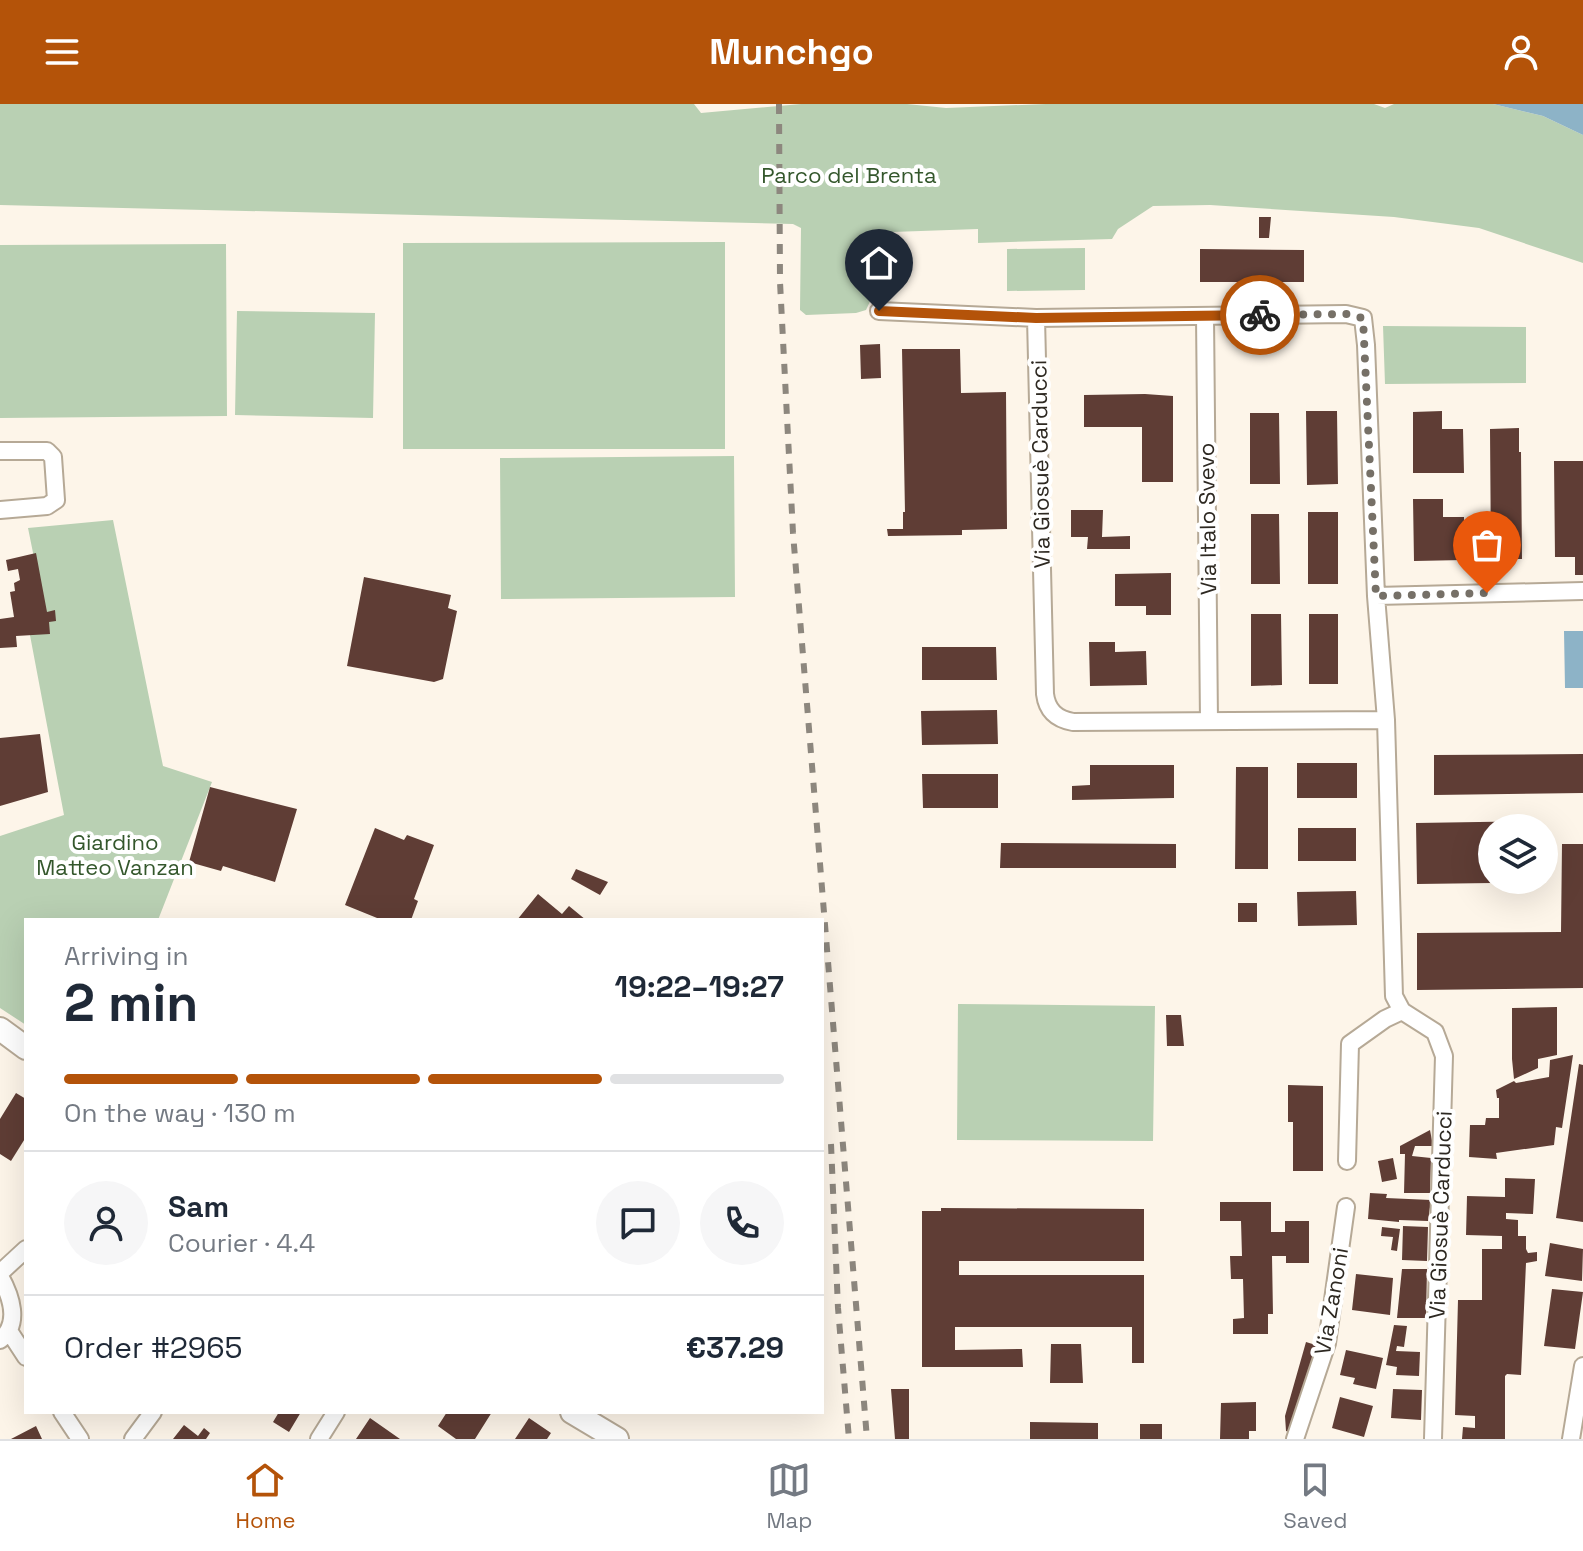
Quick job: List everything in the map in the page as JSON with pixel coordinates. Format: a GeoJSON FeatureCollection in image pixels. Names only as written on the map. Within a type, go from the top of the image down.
{"type":"FeatureCollection","features":[{"type":"Feature","properties":{"kind":"main road"},"geometry":{"type":"LineString","coordinates":[[0,1029],[24,1047]]}},
{"type":"Feature","properties":{"kind":"main road"},"geometry":{"type":"LineString","coordinates":[[575,1414],[617,1439]]}},
{"type":"Feature","properties":{"kind":"street"},"geometry":{"type":"LineString","coordinates":[[879,311],[1036,318],[1346,314],[1363,318],[1376,596],[1386,720],[1393,987],[1402,1011],[1350,1044],[1347,1161]]}},
{"type":"Feature","properties":{"kind":"street","name":"Via Italo Svevo"},"geometry":{"type":"LineString","coordinates":[[1205,316],[1209,721]]}},
{"type":"Feature","properties":{"kind":"street","name":"Via Giosuè Carducci"},"geometry":{"type":"LineString","coordinates":[[1036,318],[1046,702],[1054,715],[1073,722],[1386,720]]}},
{"type":"Feature","properties":{"kind":"street"},"geometry":{"type":"LineString","coordinates":[[0,451],[47,451],[53,457],[56,500],[47,506],[0,510]]}},
{"type":"Feature","properties":{"kind":"street"},"geometry":{"type":"LineString","coordinates":[[1376,596],[1583,591]]}},
{"type":"Feature","properties":{"kind":"street","name":"Via Giosuè Carducci"},"geometry":{"type":"LineString","coordinates":[[1402,1011],[1435,1032],[1444,1056],[1433,1439]]}},
{"type":"Feature","properties":{"kind":"street","name":"Via Zanoni"},"geometry":{"type":"LineString","coordinates":[[1295,1439],[1327,1343],[1346,1207]]}},
{"type":"Feature","properties":{"kind":"street"},"geometry":{"type":"LineString","coordinates":[[24,1251],[0,1274],[13,1312],[5,1335],[24,1355]]}},
{"type":"Feature","properties":{"kind":"street"},"geometry":{"type":"LineString","coordinates":[[1571,1439],[1583,1366]]}},
{"type":"Feature","properties":{"kind":"street"},"geometry":{"type":"LineString","coordinates":[[63,1414],[80,1439]]}},
{"type":"Feature","properties":{"kind":"street"},"geometry":{"type":"LineString","coordinates":[[133,1439],[152,1414]]}},
{"type":"Feature","properties":{"kind":"street"},"geometry":{"type":"LineString","coordinates":[[319,1439],[335,1414]]}},
{"type":"Feature","properties":{"kind":"green space","name":"Parco del Brenta"},"geometry":{"type":"Polygon","coordinates":[[[0,104],[694,104],[701,113],[801,104],[907,104],[946,108],[1046,104],[1374,104],[1385,108],[1394,104],[1493,104],[1543,116],[1583,135],[1583,263],[1479,228],[1394,217],[1210,205],[1153,206],[1118,229],[1112,239],[978,243],[978,229],[892,232],[875,291],[866,310],[806,315],[800,310],[801,228],[793,224],[0,205],[0,104]]]}},
{"type":"Feature","properties":{"kind":"green space"},"geometry":{"type":"Polygon","coordinates":[[[725,242],[725,449],[403,449],[403,243],[725,242]]]}},
{"type":"Feature","properties":{"kind":"green space"},"geometry":{"type":"Polygon","coordinates":[[[226,244],[227,416],[0,418],[0,245],[226,244]]]}},
{"type":"Feature","properties":{"kind":"green space"},"geometry":{"type":"Polygon","coordinates":[[[1085,248],[1085,290],[1007,291],[1007,249],[1085,248]]]}},
{"type":"Feature","properties":{"kind":"green space"},"geometry":{"type":"Polygon","coordinates":[[[237,311],[375,313],[373,418],[235,415],[237,311]]]}},
{"type":"Feature","properties":{"kind":"green space"},"geometry":{"type":"Polygon","coordinates":[[[1383,326],[1526,327],[1526,383],[1385,384],[1383,326]]]}},
{"type":"Feature","properties":{"kind":"green space"},"geometry":{"type":"Polygon","coordinates":[[[734,456],[735,597],[501,599],[500,458],[734,456]]]}},
{"type":"Feature","properties":{"kind":"green space","name":"Giardino Matteo Vanzan"},"geometry":{"type":"Polygon","coordinates":[[[113,520],[163,766],[212,782],[159,918],[24,918],[24,1024],[0,1008],[0,836],[64,815],[29,630],[48,627],[28,528],[113,520]]]}},
{"type":"Feature","properties":{"kind":"green space"},"geometry":{"type":"Polygon","coordinates":[[[958,1004],[1155,1006],[1153,1141],[957,1140],[958,1004]]]}},
{"type":"Feature","properties":{"kind":"water"},"geometry":{"type":"Polygon","coordinates":[[[1493,104],[1583,104],[1583,135],[1543,116],[1493,104]]]}},
{"type":"Feature","properties":{"kind":"water"},"geometry":{"type":"Polygon","coordinates":[[[1564,631],[1583,631],[1583,688],[1565,688],[1564,631]]]}},
{"type":"Feature","properties":{"kind":"building"},"geometry":{"type":"Polygon","coordinates":[[[1259,217],[1271,217],[1269,238],[1259,238],[1259,217]]]}},
{"type":"Feature","properties":{"kind":"building"},"geometry":{"type":"Polygon","coordinates":[[[1200,249],[1304,250],[1304,282],[1200,282],[1200,249]]]}},
{"type":"Feature","properties":{"kind":"building"},"geometry":{"type":"Polygon","coordinates":[[[880,344],[881,378],[861,379],[860,345],[880,344]]]}},
{"type":"Feature","properties":{"kind":"building"},"geometry":{"type":"Polygon","coordinates":[[[902,349],[960,349],[961,393],[1006,392],[1007,529],[962,530],[962,535],[888,536],[887,529],[903,529],[905,512],[902,349]]]}},
{"type":"Feature","properties":{"kind":"building"},"geometry":{"type":"Polygon","coordinates":[[[1084,395],[1173,396],[1173,482],[1142,482],[1142,427],[1084,427],[1084,395]]]}},
{"type":"Feature","properties":{"kind":"building"},"geometry":{"type":"Polygon","coordinates":[[[1306,411],[1337,411],[1338,484],[1307,485],[1306,411]]]}},
{"type":"Feature","properties":{"kind":"building"},"geometry":{"type":"Polygon","coordinates":[[[1442,411],[1442,429],[1463,429],[1464,473],[1413,473],[1413,412],[1442,411]]]}},
{"type":"Feature","properties":{"kind":"building"},"geometry":{"type":"Polygon","coordinates":[[[1250,413],[1279,413],[1280,484],[1250,484],[1250,413]]]}},
{"type":"Feature","properties":{"kind":"building"},"geometry":{"type":"Polygon","coordinates":[[[1519,428],[1522,559],[1491,559],[1490,429],[1519,428]]]}},
{"type":"Feature","properties":{"kind":"building"},"geometry":{"type":"Polygon","coordinates":[[[1554,461],[1583,461],[1583,575],[1575,575],[1575,557],[1555,557],[1554,461]]]}},
{"type":"Feature","properties":{"kind":"building"},"geometry":{"type":"Polygon","coordinates":[[[1413,499],[1443,499],[1443,517],[1464,517],[1464,560],[1414,561],[1413,499]]]}},
{"type":"Feature","properties":{"kind":"building"},"geometry":{"type":"Polygon","coordinates":[[[1071,510],[1103,510],[1102,537],[1130,536],[1130,549],[1087,549],[1088,537],[1071,537],[1071,510]]]}},
{"type":"Feature","properties":{"kind":"building"},"geometry":{"type":"Polygon","coordinates":[[[1308,512],[1338,512],[1338,584],[1308,584],[1308,512]]]}},
{"type":"Feature","properties":{"kind":"building"},"geometry":{"type":"Polygon","coordinates":[[[1251,514],[1279,514],[1280,584],[1251,584],[1251,514]]]}},
{"type":"Feature","properties":{"kind":"building"},"geometry":{"type":"Polygon","coordinates":[[[36,553],[47,612],[55,610],[56,621],[49,622],[50,634],[16,636],[17,647],[0,648],[0,619],[14,617],[10,592],[15,591],[14,583],[20,580],[18,569],[8,571],[6,560],[36,553]]]}},
{"type":"Feature","properties":{"kind":"building"},"geometry":{"type":"Polygon","coordinates":[[[1171,573],[1171,615],[1146,615],[1146,606],[1115,606],[1115,574],[1171,573]]]}},
{"type":"Feature","properties":{"kind":"building"},"geometry":{"type":"Polygon","coordinates":[[[364,577],[451,595],[448,608],[457,611],[443,679],[434,682],[347,666],[364,577]]]}},
{"type":"Feature","properties":{"kind":"building"},"geometry":{"type":"Polygon","coordinates":[[[1251,614],[1281,614],[1282,685],[1251,686],[1251,614]]]}},
{"type":"Feature","properties":{"kind":"building"},"geometry":{"type":"Polygon","coordinates":[[[1309,614],[1338,614],[1338,684],[1309,684],[1309,614]]]}},
{"type":"Feature","properties":{"kind":"building"},"geometry":{"type":"Polygon","coordinates":[[[1089,642],[1115,642],[1115,652],[1146,651],[1147,685],[1090,686],[1089,642]]]}},
{"type":"Feature","properties":{"kind":"building"},"geometry":{"type":"Polygon","coordinates":[[[922,647],[996,647],[997,680],[922,680],[922,647]]]}},
{"type":"Feature","properties":{"kind":"building"},"geometry":{"type":"Polygon","coordinates":[[[997,710],[998,744],[922,745],[921,711],[997,710]]]}},
{"type":"Feature","properties":{"kind":"building"},"geometry":{"type":"Polygon","coordinates":[[[40,734],[48,792],[0,806],[0,738],[40,734]]]}},
{"type":"Feature","properties":{"kind":"building"},"geometry":{"type":"Polygon","coordinates":[[[1583,754],[1583,793],[1434,795],[1434,755],[1583,754]]]}},
{"type":"Feature","properties":{"kind":"building"},"geometry":{"type":"Polygon","coordinates":[[[1297,763],[1357,763],[1357,798],[1297,798],[1297,763]]]}},
{"type":"Feature","properties":{"kind":"building"},"geometry":{"type":"Polygon","coordinates":[[[1090,765],[1174,765],[1174,798],[1072,800],[1072,786],[1090,785],[1090,765]]]}},
{"type":"Feature","properties":{"kind":"building"},"geometry":{"type":"Polygon","coordinates":[[[1236,767],[1268,767],[1268,869],[1235,869],[1236,767]]]}},
{"type":"Feature","properties":{"kind":"building"},"geometry":{"type":"Polygon","coordinates":[[[922,774],[998,774],[998,808],[923,808],[922,774]]]}},
{"type":"Feature","properties":{"kind":"building"},"geometry":{"type":"Polygon","coordinates":[[[210,787],[297,809],[275,882],[223,866],[221,871],[189,862],[210,787]]]}},
{"type":"Feature","properties":{"kind":"building"},"geometry":{"type":"Polygon","coordinates":[[[1478,822],[1478,883],[1417,884],[1416,823],[1478,822]]]}},
{"type":"Feature","properties":{"kind":"building"},"geometry":{"type":"Polygon","coordinates":[[[375,828],[404,840],[407,835],[434,845],[414,899],[418,901],[412,918],[377,918],[345,905],[375,828]]]}},
{"type":"Feature","properties":{"kind":"building"},"geometry":{"type":"Polygon","coordinates":[[[1298,828],[1356,828],[1356,861],[1298,861],[1298,828]]]}},
{"type":"Feature","properties":{"kind":"building"},"geometry":{"type":"Polygon","coordinates":[[[1001,843],[1176,844],[1176,868],[1000,868],[1001,843]]]}},
{"type":"Feature","properties":{"kind":"building"},"geometry":{"type":"Polygon","coordinates":[[[1562,844],[1583,844],[1583,988],[1417,990],[1417,933],[1561,932],[1562,844]]]}},
{"type":"Feature","properties":{"kind":"building"},"geometry":{"type":"Polygon","coordinates":[[[576,869],[608,882],[600,895],[571,879],[576,869]]]}},
{"type":"Feature","properties":{"kind":"building"},"geometry":{"type":"Polygon","coordinates":[[[1356,891],[1357,925],[1298,926],[1297,892],[1356,891]]]}},
{"type":"Feature","properties":{"kind":"building"},"geometry":{"type":"Polygon","coordinates":[[[538,894],[562,914],[569,906],[584,918],[519,918],[538,894]]]}},
{"type":"Feature","properties":{"kind":"building"},"geometry":{"type":"Polygon","coordinates":[[[1238,903],[1257,903],[1257,922],[1238,922],[1238,903]]]}},
{"type":"Feature","properties":{"kind":"building"},"geometry":{"type":"Polygon","coordinates":[[[1557,1007],[1557,1055],[1538,1059],[1538,1068],[1514,1079],[1512,1008],[1557,1007]]]}},
{"type":"Feature","properties":{"kind":"building"},"geometry":{"type":"Polygon","coordinates":[[[1166,1015],[1181,1015],[1184,1046],[1167,1046],[1166,1015]]]}},
{"type":"Feature","properties":{"kind":"building"},"geometry":{"type":"Polygon","coordinates":[[[1573,1055],[1562,1128],[1556,1127],[1554,1145],[1496,1153],[1497,1159],[1469,1157],[1470,1125],[1485,1125],[1486,1118],[1499,1118],[1496,1090],[1514,1081],[1549,1077],[1550,1060],[1573,1055]]]}},
{"type":"Feature","properties":{"kind":"building"},"geometry":{"type":"Polygon","coordinates":[[[1579,1064],[1583,1065],[1583,1222],[1556,1218],[1579,1064]]]}},
{"type":"Feature","properties":{"kind":"building"},"geometry":{"type":"Polygon","coordinates":[[[1288,1085],[1323,1086],[1323,1171],[1293,1171],[1293,1122],[1288,1122],[1288,1085]]]}},
{"type":"Feature","properties":{"kind":"building"},"geometry":{"type":"Polygon","coordinates":[[[16,1093],[24,1098],[24,1140],[11,1161],[0,1154],[0,1119],[16,1093]]]}},
{"type":"Feature","properties":{"kind":"building"},"geometry":{"type":"Polygon","coordinates":[[[1430,1130],[1433,1146],[1415,1146],[1412,1156],[1431,1158],[1430,1193],[1404,1193],[1405,1154],[1400,1154],[1400,1146],[1430,1130]]]}},
{"type":"Feature","properties":{"kind":"building"},"geometry":{"type":"Polygon","coordinates":[[[1393,1158],[1397,1179],[1382,1182],[1378,1161],[1393,1158]]]}},
{"type":"Feature","properties":{"kind":"building"},"geometry":{"type":"Polygon","coordinates":[[[1505,1178],[1535,1179],[1533,1214],[1506,1213],[1506,1219],[1518,1220],[1518,1236],[1526,1236],[1528,1253],[1537,1252],[1537,1261],[1526,1263],[1521,1375],[1505,1376],[1505,1439],[1462,1439],[1463,1427],[1475,1428],[1475,1416],[1455,1415],[1458,1300],[1482,1300],[1482,1249],[1502,1249],[1502,1236],[1466,1235],[1467,1196],[1505,1197],[1505,1178]]]}},
{"type":"Feature","properties":{"kind":"building"},"geometry":{"type":"Polygon","coordinates":[[[1370,1193],[1387,1194],[1386,1198],[1431,1200],[1428,1221],[1368,1219],[1370,1193]]]}},
{"type":"Feature","properties":{"kind":"building"},"geometry":{"type":"Polygon","coordinates":[[[1220,1202],[1271,1202],[1271,1232],[1285,1232],[1285,1221],[1309,1221],[1309,1263],[1286,1263],[1286,1256],[1272,1256],[1273,1314],[1268,1314],[1268,1334],[1233,1334],[1233,1319],[1244,1318],[1243,1279],[1231,1279],[1230,1256],[1242,1256],[1241,1221],[1220,1221],[1220,1202]]]}},
{"type":"Feature","properties":{"kind":"building"},"geometry":{"type":"Polygon","coordinates":[[[941,1208],[1144,1209],[1144,1261],[959,1261],[959,1275],[1144,1275],[1144,1363],[1132,1363],[1132,1327],[955,1327],[955,1350],[1022,1349],[1023,1367],[922,1367],[922,1211],[941,1211],[941,1208]]]}},
{"type":"Feature","properties":{"kind":"building"},"geometry":{"type":"Polygon","coordinates":[[[1403,1226],[1428,1227],[1427,1261],[1402,1260],[1403,1226]]]}},
{"type":"Feature","properties":{"kind":"building"},"geometry":{"type":"Polygon","coordinates":[[[1382,1227],[1400,1229],[1397,1251],[1391,1250],[1393,1237],[1381,1236],[1382,1227]]]}},
{"type":"Feature","properties":{"kind":"building"},"geometry":{"type":"Polygon","coordinates":[[[1550,1243],[1583,1249],[1582,1281],[1545,1276],[1550,1243]]]}},
{"type":"Feature","properties":{"kind":"building"},"geometry":{"type":"Polygon","coordinates":[[[1402,1269],[1427,1269],[1426,1318],[1397,1318],[1402,1269]]]}},
{"type":"Feature","properties":{"kind":"building"},"geometry":{"type":"Polygon","coordinates":[[[1356,1274],[1393,1278],[1390,1315],[1352,1310],[1356,1274]]]}},
{"type":"Feature","properties":{"kind":"building"},"geometry":{"type":"Polygon","coordinates":[[[1552,1289],[1583,1292],[1575,1349],[1544,1346],[1552,1289]]]}},
{"type":"Feature","properties":{"kind":"building"},"geometry":{"type":"Polygon","coordinates":[[[1394,1325],[1407,1326],[1404,1347],[1397,1346],[1396,1351],[1420,1352],[1419,1376],[1396,1375],[1397,1367],[1386,1365],[1394,1325]]]}},
{"type":"Feature","properties":{"kind":"building"},"geometry":{"type":"Polygon","coordinates":[[[1306,1342],[1319,1346],[1294,1434],[1286,1431],[1285,1416],[1306,1342]]]}},
{"type":"Feature","properties":{"kind":"building"},"geometry":{"type":"Polygon","coordinates":[[[1051,1344],[1081,1344],[1083,1383],[1050,1383],[1051,1344]]]}},
{"type":"Feature","properties":{"kind":"building"},"geometry":{"type":"Polygon","coordinates":[[[1346,1350],[1383,1358],[1376,1389],[1353,1384],[1355,1378],[1340,1375],[1346,1350]]]}},
{"type":"Feature","properties":{"kind":"building"},"geometry":{"type":"Polygon","coordinates":[[[891,1389],[909,1389],[909,1439],[895,1439],[891,1389]]]}},
{"type":"Feature","properties":{"kind":"building"},"geometry":{"type":"Polygon","coordinates":[[[1393,1389],[1422,1390],[1421,1420],[1391,1418],[1393,1389]]]}},
{"type":"Feature","properties":{"kind":"building"},"geometry":{"type":"Polygon","coordinates":[[[1340,1397],[1373,1406],[1364,1437],[1332,1428],[1340,1397]]]}},
{"type":"Feature","properties":{"kind":"building"},"geometry":{"type":"Polygon","coordinates":[[[1256,1402],[1256,1431],[1249,1431],[1249,1439],[1220,1439],[1221,1403],[1256,1402]]]}},
{"type":"Feature","properties":{"kind":"building"},"geometry":{"type":"Polygon","coordinates":[[[278,1414],[300,1414],[289,1432],[273,1422],[278,1414]]]}},
{"type":"Feature","properties":{"kind":"building"},"geometry":{"type":"Polygon","coordinates":[[[446,1414],[491,1414],[475,1439],[456,1439],[438,1426],[446,1414]]]}},
{"type":"Feature","properties":{"kind":"building"},"geometry":{"type":"Polygon","coordinates":[[[370,1418],[400,1439],[356,1439],[370,1418]]]}},
{"type":"Feature","properties":{"kind":"building"},"geometry":{"type":"Polygon","coordinates":[[[529,1418],[551,1433],[547,1439],[515,1439],[529,1418]]]}},
{"type":"Feature","properties":{"kind":"building"},"geometry":{"type":"Polygon","coordinates":[[[1030,1422],[1098,1423],[1098,1439],[1030,1439],[1030,1422]]]}},
{"type":"Feature","properties":{"kind":"building"},"geometry":{"type":"Polygon","coordinates":[[[1140,1424],[1162,1424],[1162,1439],[1140,1439],[1140,1424]]]}},
{"type":"Feature","properties":{"kind":"building"},"geometry":{"type":"Polygon","coordinates":[[[184,1425],[198,1436],[204,1428],[210,1433],[206,1439],[173,1439],[184,1425]]]}},
{"type":"Feature","properties":{"kind":"building"},"geometry":{"type":"Polygon","coordinates":[[[36,1426],[42,1439],[11,1439],[36,1426]]]}},
{"type":"Feature","properties":{"kind":"railway"},"geometry":{"type":"LineString","coordinates":[[779,104],[780,282],[793,533],[867,1439]]}},
{"type":"Feature","properties":{"kind":"railway"},"geometry":{"type":"LineString","coordinates":[[831,1144],[838,1308],[849,1439]]}},
{"type":"Feature","properties":{"kind":"way so far"},"geometry":{"type":"LineString","coordinates":[[1260,315],[1346,314],[1363,318],[1376,596],[1487,593]]}},
{"type":"Feature","properties":{"kind":"route"},"geometry":{"type":"LineString","coordinates":[[879,311],[1036,318],[1260,315]]}}]}
